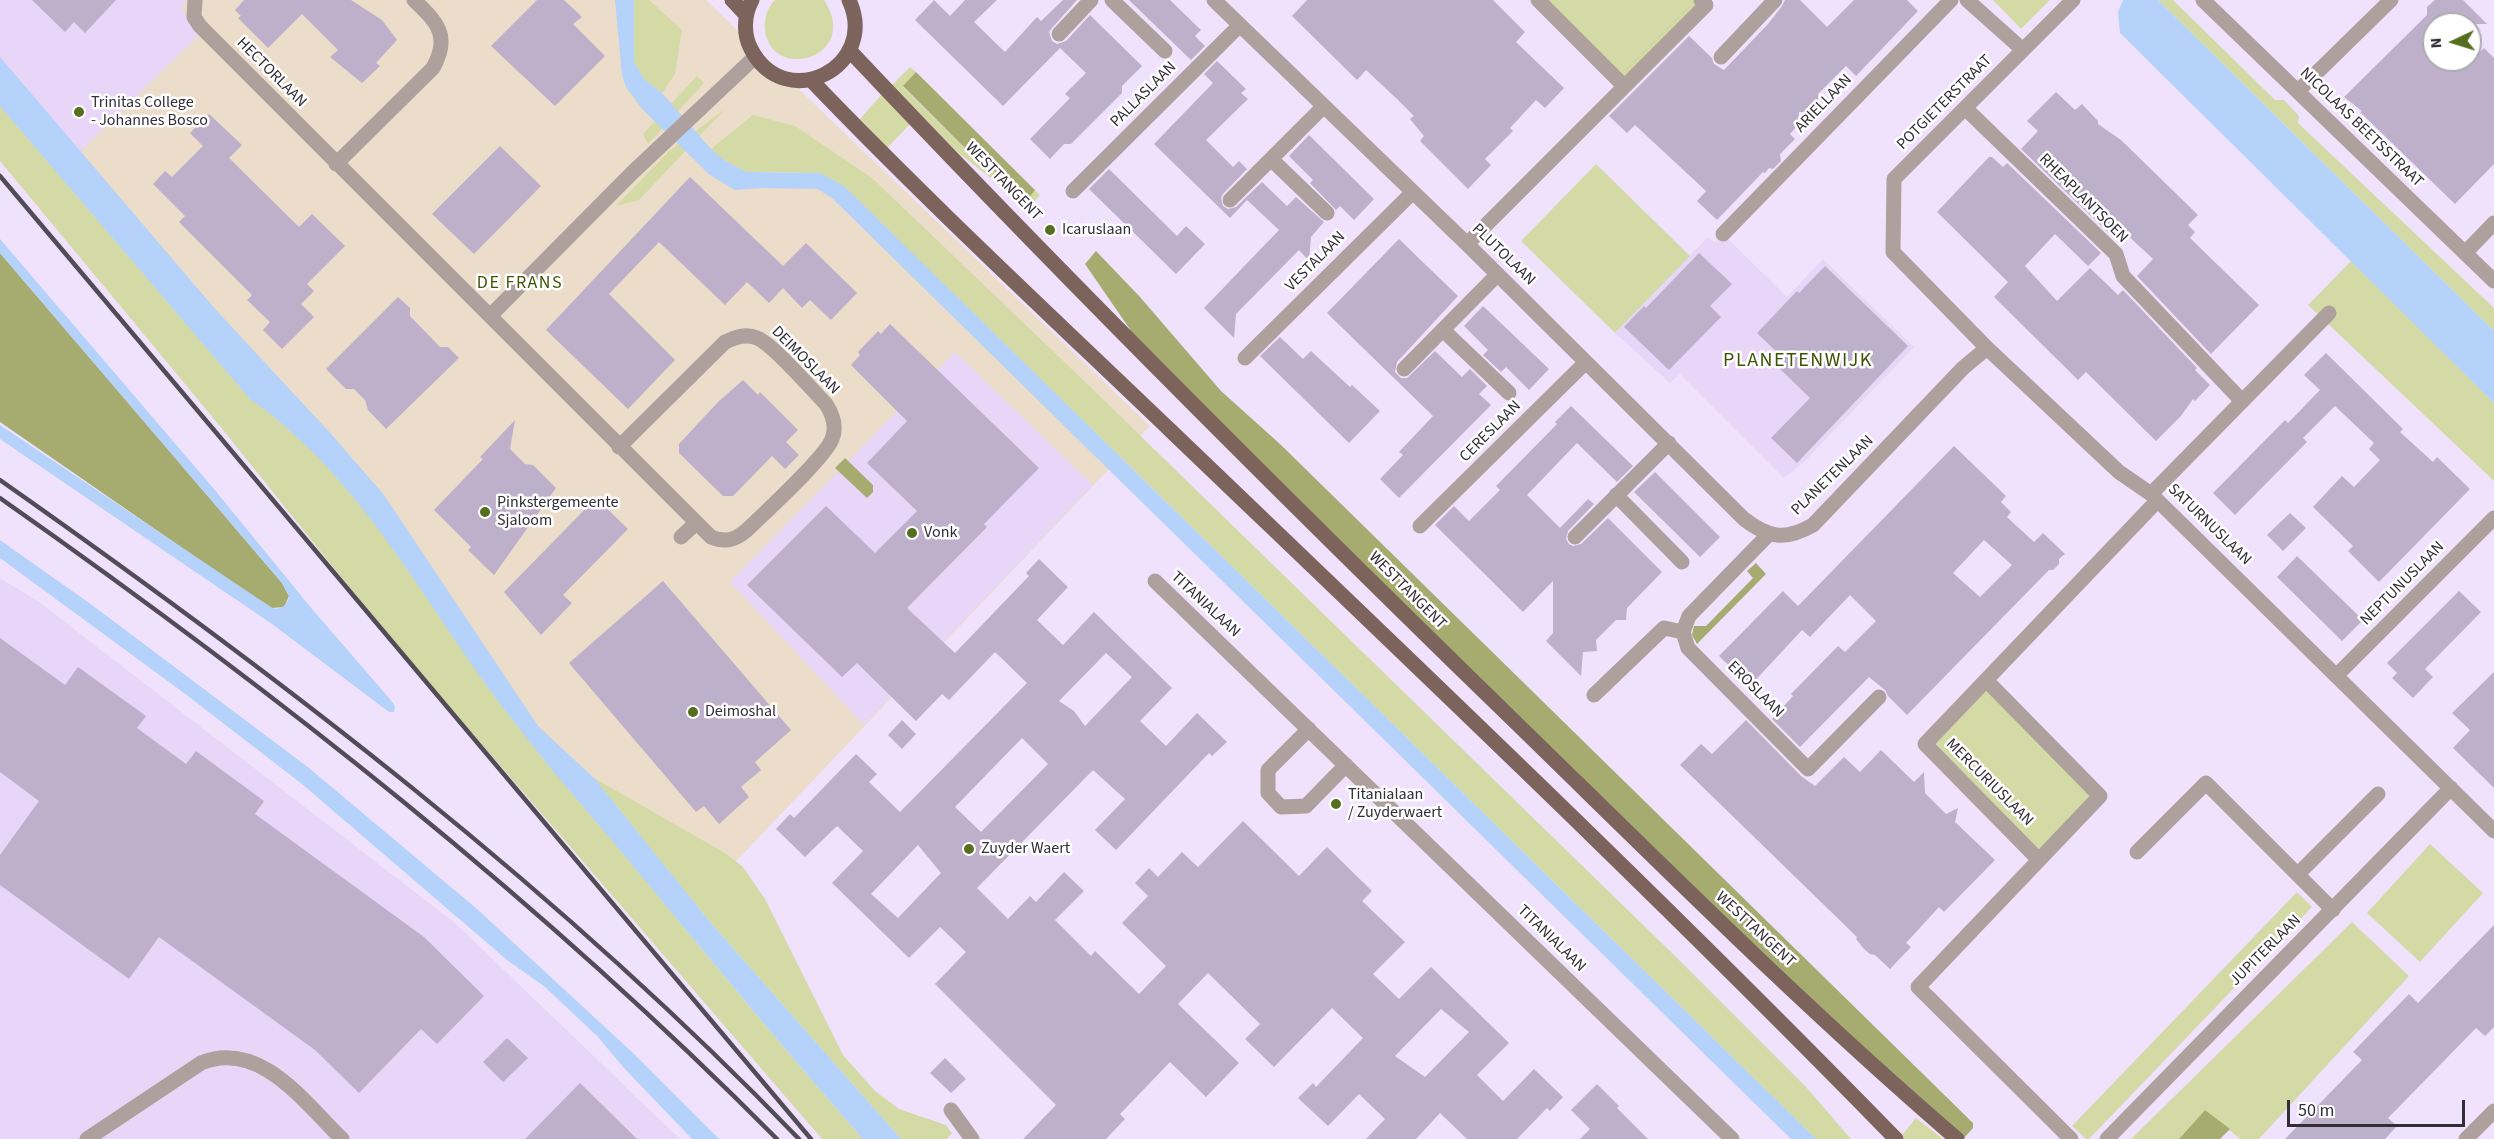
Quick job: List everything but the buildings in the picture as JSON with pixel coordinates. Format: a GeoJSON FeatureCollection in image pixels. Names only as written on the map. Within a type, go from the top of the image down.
{"type":"FeatureCollection","features":[{"type":"Feature","properties":{"kind":"main road"},"geometry":{"type":"LineString","coordinates":[[732,0],[749,7],[745,29],[748,44],[762,66],[780,77],[801,81],[812,80],[834,70],[850,51],[856,23],[849,0]]}},
{"type":"Feature","properties":{"kind":"main road","name":"WESTTANGENT"},"geometry":{"type":"LineString","coordinates":[[850,51],[1197,410],[1399,609],[1726,927],[1887,1078],[1957,1139]]}},
{"type":"Feature","properties":{"kind":"main road"},"geometry":{"type":"LineString","coordinates":[[812,80],[1042,307],[1764,1003],[1896,1139]]}},
{"type":"Feature","properties":{"kind":"street","name":"HECTORLAAN"},"geometry":{"type":"LineString","coordinates":[[195,0],[195,17],[200,26],[490,316]]}},
{"type":"Feature","properties":{"kind":"street"},"geometry":{"type":"LineString","coordinates":[[336,164],[433,68],[439,57],[442,45],[440,32],[434,20],[414,0]]}},
{"type":"Feature","properties":{"kind":"street"},"geometry":{"type":"LineString","coordinates":[[1059,34],[1091,0]]}},
{"type":"Feature","properties":{"kind":"street"},"geometry":{"type":"LineString","coordinates":[[1112,0],[1165,51]]}},
{"type":"Feature","properties":{"kind":"street","name":"PLUTOLAAN"},"geometry":{"type":"LineString","coordinates":[[1214,0],[1467,244],[1744,519],[1769,534]]}},
{"type":"Feature","properties":{"kind":"street"},"geometry":{"type":"LineString","coordinates":[[1538,0],[1624,86]]}},
{"type":"Feature","properties":{"kind":"street"},"geometry":{"type":"LineString","coordinates":[[1467,244],[1706,5],[1701,0]]}},
{"type":"Feature","properties":{"kind":"street"},"geometry":{"type":"LineString","coordinates":[[1721,57],[1775,0]]}},
{"type":"Feature","properties":{"kind":"street","name":"ARIELLAAN"},"geometry":{"type":"LineString","coordinates":[[1723,234],[1951,0]]}},
{"type":"Feature","properties":{"kind":"street"},"geometry":{"type":"LineString","coordinates":[[1968,0],[2023,50]]}},
{"type":"Feature","properties":{"kind":"street","name":"POTGIETERSTRAAT"},"geometry":{"type":"LineString","coordinates":[[1893,252],[1894,179],[2073,0]]}},
{"type":"Feature","properties":{"kind":"street","name":"NICOLAAS BEETSSTRAAT"},"geometry":{"type":"LineString","coordinates":[[2203,0],[2494,282]]}},
{"type":"Feature","properties":{"kind":"street"},"geometry":{"type":"LineString","coordinates":[[2298,92],[2391,0]]}},
{"type":"Feature","properties":{"kind":"street","name":"PALLASLAAN"},"geometry":{"type":"LineString","coordinates":[[1074,191],[1240,25]]}},
{"type":"Feature","properties":{"kind":"street"},"geometry":{"type":"LineString","coordinates":[[490,316],[665,142],[755,57]]}},
{"type":"Feature","properties":{"kind":"street"},"geometry":{"type":"LineString","coordinates":[[1230,200],[1324,106]]}},
{"type":"Feature","properties":{"kind":"street","name":"RHEAPLANTSOEN"},"geometry":{"type":"LineString","coordinates":[[1965,108],[2116,254],[2123,276],[2241,400]]}},
{"type":"Feature","properties":{"kind":"street"},"geometry":{"type":"LineString","coordinates":[[1271,159],[1327,213]]}},
{"type":"Feature","properties":{"kind":"street","name":"VESTALAAN"},"geometry":{"type":"LineString","coordinates":[[1245,358],[1413,192]]}},
{"type":"Feature","properties":{"kind":"street"},"geometry":{"type":"LineString","coordinates":[[2465,253],[2494,223]]}},
{"type":"Feature","properties":{"kind":"street","name":"SATURNUSLAAN"},"geometry":{"type":"LineString","coordinates":[[1893,252],[1987,348],[2119,472],[2154,497],[2494,831]]}},
{"type":"Feature","properties":{"kind":"street"},"geometry":{"type":"LineString","coordinates":[[1404,369],[1497,274]]}},
{"type":"Feature","properties":{"kind":"street"},"geometry":{"type":"LineString","coordinates":[[2154,497],[2241,400],[2329,313]]}},
{"type":"Feature","properties":{"kind":"street","name":"DEIMOSLAAN"},"geometry":{"type":"LineString","coordinates":[[490,316],[619,447],[696,523],[711,537],[720,540],[738,538],[829,447],[834,425],[832,414],[826,404],[765,342],[746,335],[725,342],[619,447]]}},
{"type":"Feature","properties":{"kind":"street"},"geometry":{"type":"LineString","coordinates":[[1443,330],[1509,393]]}},
{"type":"Feature","properties":{"kind":"street","name":"PLANETENLAAN"},"geometry":{"type":"LineString","coordinates":[[1769,534],[1783,536],[1799,533],[1813,525],[1963,368],[1987,348]]}},
{"type":"Feature","properties":{"kind":"street","name":"CERESLAAN"},"geometry":{"type":"LineString","coordinates":[[1420,526],[1586,362]]}},
{"type":"Feature","properties":{"kind":"street"},"geometry":{"type":"LineString","coordinates":[[1575,537],[1669,443]]}},
{"type":"Feature","properties":{"kind":"street"},"geometry":{"type":"LineString","coordinates":[[1616,495],[1682,562]]}},
{"type":"Feature","properties":{"kind":"street","name":"MERCURIUSLAAN"},"geometry":{"type":"LineString","coordinates":[[2039,860],[1925,744],[2154,497]]}},
{"type":"Feature","properties":{"kind":"street","name":"NEPTUNUSLAAN"},"geometry":{"type":"LineString","coordinates":[[2337,675],[2494,518]]}},
{"type":"Feature","properties":{"kind":"street"},"geometry":{"type":"LineString","coordinates":[[681,537],[696,523]]}},
{"type":"Feature","properties":{"kind":"street"},"geometry":{"type":"LineString","coordinates":[[1594,695],[1664,628],[1683,632],[1689,616],[1769,534]]}},
{"type":"Feature","properties":{"kind":"street","name":"TITANIALAAN"},"geometry":{"type":"LineString","coordinates":[[1155,581],[1731,1139]]}},
{"type":"Feature","properties":{"kind":"street","name":"EROSLAAN"},"geometry":{"type":"LineString","coordinates":[[1683,632],[1689,648],[1808,769],[1880,697]]}},
{"type":"Feature","properties":{"kind":"street"},"geometry":{"type":"LineString","coordinates":[[1986,680],[2100,796],[1918,987],[2071,1139]]}},
{"type":"Feature","properties":{"kind":"street"},"geometry":{"type":"LineString","coordinates":[[1309,729],[1268,770],[1268,793],[1281,807],[1306,806],[1346,765]]}},
{"type":"Feature","properties":{"kind":"street"},"geometry":{"type":"LineString","coordinates":[[2137,852],[2206,783],[2332,910]]}},
{"type":"Feature","properties":{"kind":"street","name":"JUPITERLAAN"},"geometry":{"type":"LineString","coordinates":[[2106,1139],[2451,788]]}},
{"type":"Feature","properties":{"kind":"street"},"geometry":{"type":"LineString","coordinates":[[2298,874],[2378,794]]}},
{"type":"Feature","properties":{"kind":"street"},"geometry":{"type":"LineString","coordinates":[[87,1139],[201,1063],[212,1058],[233,1057],[255,1062],[275,1074],[342,1139]]}},
{"type":"Feature","properties":{"kind":"street"},"geometry":{"type":"LineString","coordinates":[[951,1110],[972,1139]]}},
{"type":"Feature","properties":{"kind":"street"},"geometry":{"type":"LineString","coordinates":[[2466,1139],[2494,1111]]}},
{"type":"Feature","properties":{"kind":"shaded area"},"geometry":{"type":"Polygon","coordinates":[[[0,0],[706,0],[1150,426],[666,935],[0,149],[0,0]]]}},
{"type":"Feature","properties":{"kind":"shaded area","name":"Trinitas College - Johannes Bosco"},"geometry":{"type":"Polygon","coordinates":[[[0,0],[188,0],[181,7],[198,36],[74,158],[0,67],[0,0]]]}},
{"type":"Feature","properties":{"kind":"shaded area"},"geometry":{"type":"Polygon","coordinates":[[[1723,234],[1787,297],[1823,259],[1914,347],[1804,462],[1784,478],[1680,374],[1670,383],[1615,333],[1708,237],[1714,242],[1723,234]]]}},
{"type":"Feature","properties":{"kind":"shaded area","name":"Vonk"},"geometry":{"type":"Polygon","coordinates":[[[955,352],[1093,485],[864,725],[730,582],[955,352]]]}},
{"type":"Feature","properties":{"kind":"shaded area"},"geometry":{"type":"Polygon","coordinates":[[[0,578],[39,602],[455,923],[680,1139],[0,1139],[0,578]]]}},
{"type":"Feature","properties":{"kind":"green space"},"geometry":{"type":"Polygon","coordinates":[[[634,0],[649,0],[682,30],[675,74],[662,93],[644,79],[634,62],[634,0]]]}},
{"type":"Feature","properties":{"kind":"green space"},"geometry":{"type":"Polygon","coordinates":[[[775,0],[824,0],[833,20],[832,37],[824,49],[811,57],[796,59],[782,56],[771,46],[765,30],[765,21],[768,10],[775,0]]]}},
{"type":"Feature","properties":{"kind":"green space"},"geometry":{"type":"Polygon","coordinates":[[[1539,0],[1701,0],[1624,86],[1539,0]]]}},
{"type":"Feature","properties":{"kind":"green space"},"geometry":{"type":"Polygon","coordinates":[[[1993,0],[2050,0],[2021,29],[1993,0]]]}},
{"type":"Feature","properties":{"kind":"green space"},"geometry":{"type":"Polygon","coordinates":[[[2158,0],[2173,0],[2275,100],[2284,100],[2299,116],[2298,123],[2494,308],[2494,331],[2158,0]]]}},
{"type":"Feature","properties":{"kind":"green space"},"geometry":{"type":"Polygon","coordinates":[[[910,67],[916,72],[903,87],[963,146],[1027,198],[1035,190],[1040,195],[1030,206],[1024,204],[956,151],[892,85],[910,67]]]}},
{"type":"Feature","properties":{"kind":"green space"},"geometry":{"type":"Polygon","coordinates":[[[916,72],[1035,190],[1028,199],[963,146],[903,86],[916,72]]]}},
{"type":"Feature","properties":{"kind":"green space"},"geometry":{"type":"Polygon","coordinates":[[[697,76],[704,83],[648,144],[643,134],[697,76]]]}},
{"type":"Feature","properties":{"kind":"green space"},"geometry":{"type":"Polygon","coordinates":[[[882,94],[911,123],[887,148],[860,119],[882,94]]]}},
{"type":"Feature","properties":{"kind":"green space"},"geometry":{"type":"Polygon","coordinates":[[[0,106],[250,399],[291,432],[329,469],[363,509],[529,741],[774,1036],[863,1139],[822,1139],[386,633],[219,425],[0,161],[0,106]]]}},
{"type":"Feature","properties":{"kind":"green space"},"geometry":{"type":"Polygon","coordinates":[[[725,109],[639,200],[616,206],[668,152],[725,109]]]}},
{"type":"Feature","properties":{"kind":"green space"},"geometry":{"type":"Polygon","coordinates":[[[753,115],[795,126],[872,178],[1079,376],[1674,955],[1806,1087],[1851,1139],[1816,1139],[844,186],[797,172],[746,172],[724,160],[711,149],[753,115]]]}},
{"type":"Feature","properties":{"kind":"green space"},"geometry":{"type":"Polygon","coordinates":[[[1596,164],[1690,256],[1615,333],[1521,241],[1596,164]]]}},
{"type":"Feature","properties":{"kind":"green space"},"geometry":{"type":"Polygon","coordinates":[[[1096,251],[1140,297],[1221,391],[1280,444],[1973,1123],[1973,1128],[1964,1138],[1740,936],[1138,341],[1085,264],[1096,251]]]}},
{"type":"Feature","properties":{"kind":"green space"},"geometry":{"type":"Polygon","coordinates":[[[0,253],[282,583],[289,596],[284,607],[272,608],[230,581],[0,422],[0,253]]]}},
{"type":"Feature","properties":{"kind":"green space"},"geometry":{"type":"Polygon","coordinates":[[[2352,260],[2494,403],[2494,481],[2308,305],[2352,260]]]}},
{"type":"Feature","properties":{"kind":"green space"},"geometry":{"type":"Polygon","coordinates":[[[845,458],[873,485],[873,492],[867,498],[835,468],[845,458]]]}},
{"type":"Feature","properties":{"kind":"green space"},"geometry":{"type":"Polygon","coordinates":[[[1756,563],[1766,574],[1697,644],[1692,635],[1694,626],[1706,626],[1753,578],[1747,571],[1756,563]]]}},
{"type":"Feature","properties":{"kind":"green space"},"geometry":{"type":"Polygon","coordinates":[[[1986,680],[2100,796],[2039,860],[1925,744],[1986,680]]]}},
{"type":"Feature","properties":{"kind":"green space"},"geometry":{"type":"Polygon","coordinates":[[[594,778],[725,853],[743,867],[765,899],[843,1055],[875,1091],[899,1109],[946,1125],[952,1133],[947,1139],[901,1139],[710,922],[594,778]]]}},
{"type":"Feature","properties":{"kind":"green space"},"geometry":{"type":"Polygon","coordinates":[[[2430,844],[2483,893],[2420,962],[2367,913],[2430,844]]]}},
{"type":"Feature","properties":{"kind":"green space"},"geometry":{"type":"Polygon","coordinates":[[[2297,892],[2312,907],[2089,1139],[2086,1139],[2072,1126],[2297,892]]]}},
{"type":"Feature","properties":{"kind":"green space"},"geometry":{"type":"Polygon","coordinates":[[[2352,922],[2409,976],[2259,1139],[2240,1139],[2205,1110],[2179,1139],[2131,1139],[2352,922]]]}},
{"type":"Feature","properties":{"kind":"green space"},"geometry":{"type":"Polygon","coordinates":[[[2205,1110],[2230,1129],[2220,1139],[2179,1139],[2205,1110]]]}},
{"type":"Feature","properties":{"kind":"green space"},"geometry":{"type":"Polygon","coordinates":[[[1916,1118],[1943,1139],[1904,1139],[1901,1136],[1916,1118]]]}},
{"type":"Feature","properties":{"kind":"water"},"geometry":{"type":"Polygon","coordinates":[[[615,0],[634,0],[634,62],[644,79],[662,93],[711,149],[724,160],[746,172],[820,173],[844,186],[1816,1139],[1791,1139],[833,199],[818,189],[735,190],[710,175],[642,109],[626,87],[622,75],[615,0]]]}},
{"type":"Feature","properties":{"kind":"water"},"geometry":{"type":"Polygon","coordinates":[[[2123,0],[2158,0],[2494,331],[2494,403],[2120,33],[2118,12],[2123,0]]]}},
{"type":"Feature","properties":{"kind":"water"},"geometry":{"type":"Polygon","coordinates":[[[0,57],[216,310],[333,436],[384,495],[538,726],[594,778],[710,922],[901,1139],[863,1139],[557,776],[484,681],[363,509],[329,469],[291,432],[250,399],[0,106],[0,57]]]}},
{"type":"Feature","properties":{"kind":"water"},"geometry":{"type":"Polygon","coordinates":[[[0,239],[389,698],[395,706],[394,712],[389,712],[272,624],[0,439],[0,425],[272,608],[286,604],[289,596],[282,583],[0,253],[0,239]]]}},
{"type":"Feature","properties":{"kind":"water"},"geometry":{"type":"Polygon","coordinates":[[[0,540],[92,605],[309,768],[477,909],[633,1053],[719,1139],[692,1139],[624,1068],[597,1036],[545,987],[507,960],[302,784],[184,693],[0,558],[0,540]]]}},
{"type":"Feature","properties":{"kind":"railway"},"geometry":{"type":"LineString","coordinates":[[0,176],[811,1139]]}},
{"type":"Feature","properties":{"kind":"railway"},"geometry":{"type":"LineString","coordinates":[[0,480],[210,631],[415,790],[613,959],[707,1047],[799,1139]]}},
{"type":"Feature","properties":{"kind":"railway"},"geometry":{"type":"LineString","coordinates":[[0,498],[204,646],[403,801],[594,965],[777,1139]]}},
{"type":"Feature","properties":{"kind":"place","name":"Trinitas College - Johannes Bosco"},"geometry":{"type":"Point","coordinates":[79,112]}},
{"type":"Feature","properties":{"kind":"place","name":"Icaruslaan"},"geometry":{"type":"Point","coordinates":[1050,230]}},
{"type":"Feature","properties":{"kind":"place","name":"Pinkstergemeente Sjaloom"},"geometry":{"type":"Point","coordinates":[485,512]}},
{"type":"Feature","properties":{"kind":"place","name":"Vonk"},"geometry":{"type":"Point","coordinates":[912,533]}},
{"type":"Feature","properties":{"kind":"place","name":"Deimoshal"},"geometry":{"type":"Point","coordinates":[693,712]}},
{"type":"Feature","properties":{"kind":"place","name":"Titanialaan / Zuyderwaert"},"geometry":{"type":"Point","coordinates":[1336,804]}},
{"type":"Feature","properties":{"kind":"place","name":"Zuyder Waert"},"geometry":{"type":"Point","coordinates":[969,849]}},
{"type":"Feature","properties":{"kind":"district","name":"DE FRANS"},"geometry":{"type":"Point","coordinates":[520,284]}},
{"type":"Feature","properties":{"kind":"district","name":"PLANETENWIJK"},"geometry":{"type":"Point","coordinates":[1798,362]}}]}
